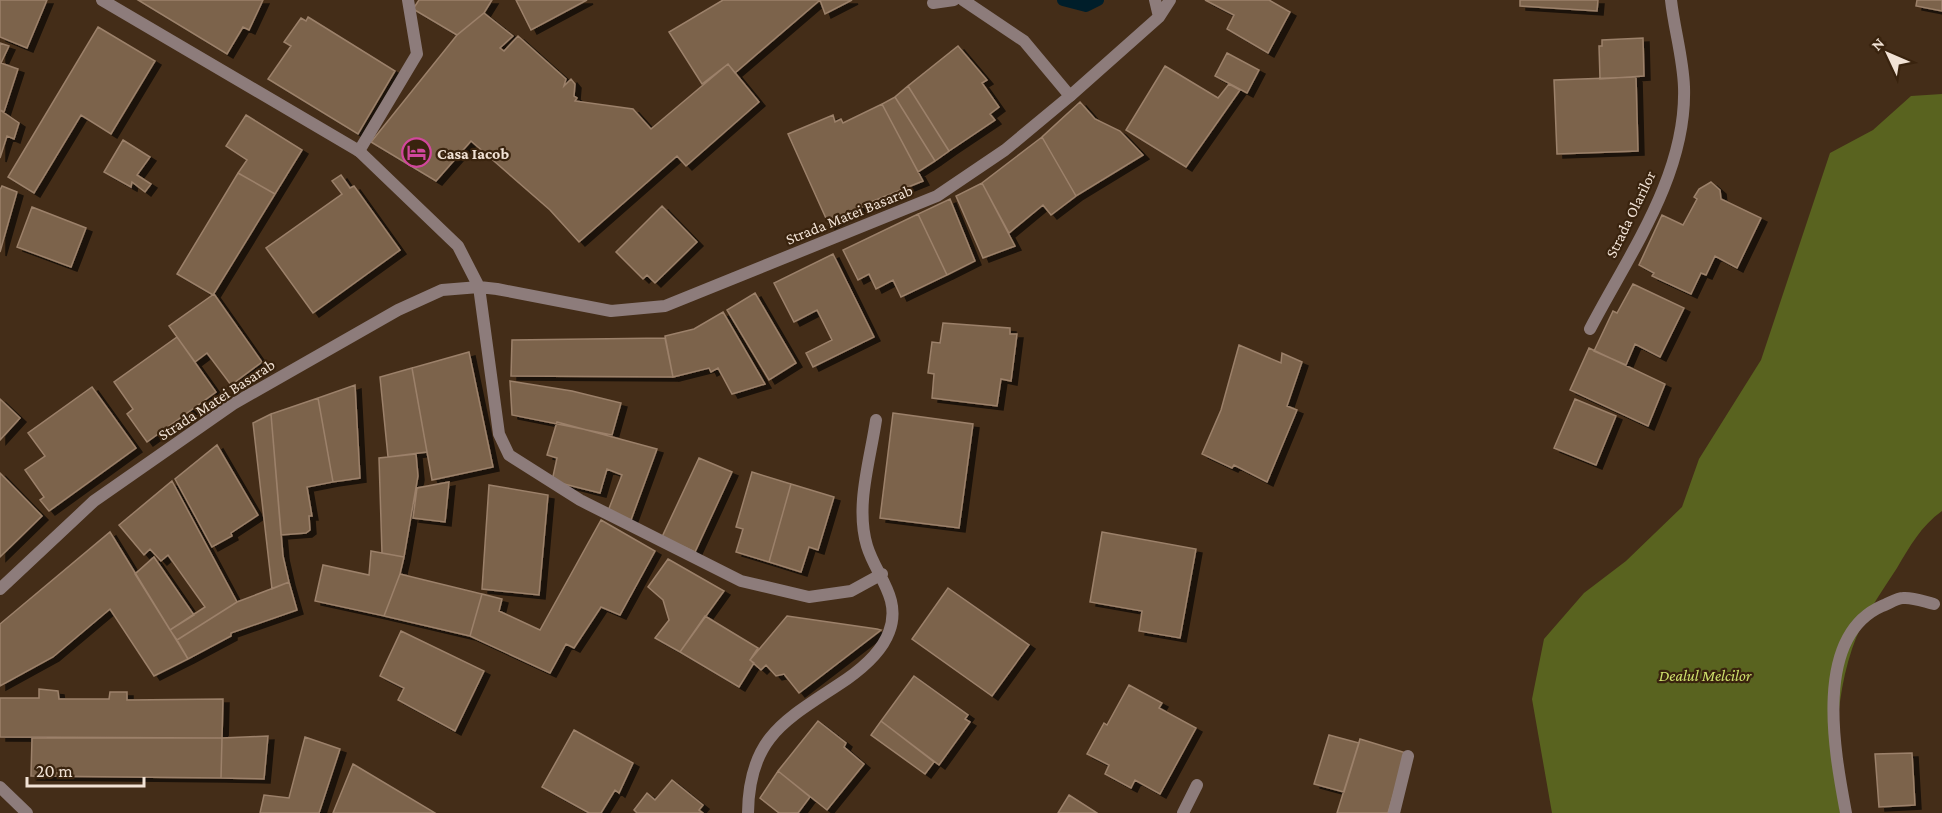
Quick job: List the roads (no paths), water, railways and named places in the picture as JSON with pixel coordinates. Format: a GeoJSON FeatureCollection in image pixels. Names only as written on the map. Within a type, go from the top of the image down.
{"type":"FeatureCollection","features":[{"type":"Feature","properties":{"kind":"street"},"geometry":{"type":"LineString","coordinates":[[102,0],[358,151],[458,246],[478,287],[499,434],[509,455],[580,500],[741,581],[809,597],[851,591],[882,574]]}},
{"type":"Feature","properties":{"kind":"street"},"geometry":{"type":"LineString","coordinates":[[358,151],[417,54],[408,0]]}},
{"type":"Feature","properties":{"kind":"street"},"geometry":{"type":"LineString","coordinates":[[933,3],[954,0]]}},
{"type":"Feature","properties":{"kind":"street"},"geometry":{"type":"LineString","coordinates":[[963,0],[1024,41],[1071,96]]}},
{"type":"Feature","properties":{"kind":"street"},"geometry":{"type":"LineString","coordinates":[[1155,0],[1159,17]]}},
{"type":"Feature","properties":{"kind":"street","name":"Strada Matei Basarab"},"geometry":{"type":"LineString","coordinates":[[0,589],[94,501],[233,404],[398,310],[442,290],[478,287],[611,311],[665,306],[937,196],[1005,150],[1071,96],[1159,17],[1170,0]]}},
{"type":"Feature","properties":{"kind":"street","name":"Strada Olarilor"},"geometry":{"type":"LineString","coordinates":[[1590,329],[1662,194],[1678,146],[1684,87],[1671,0]]}},
{"type":"Feature","properties":{"kind":"street"},"geometry":{"type":"LineString","coordinates":[[748,813],[748,786],[753,765],[766,740],[790,717],[863,668],[889,631],[893,603],[882,574],[868,549],[861,520],[876,420]]}},
{"type":"Feature","properties":{"kind":"street"},"geometry":{"type":"LineString","coordinates":[[1846,813],[1833,714],[1837,661],[1851,633],[1870,611],[1902,597],[1934,604]]}},
{"type":"Feature","properties":{"kind":"street"},"geometry":{"type":"LineString","coordinates":[[1394,813],[1408,756]]}},
{"type":"Feature","properties":{"kind":"street"},"geometry":{"type":"LineString","coordinates":[[1183,813],[1197,784]]}},
{"type":"Feature","properties":{"kind":"street"},"geometry":{"type":"LineString","coordinates":[[0,787],[27,813]]}},
{"type":"Feature","properties":{"kind":"waterway"},"geometry":{"type":"LineString","coordinates":[[1063,0],[1086,6],[1098,0]]}},
{"type":"Feature","properties":{"kind":"place","name":"Casa Iacob"},"geometry":{"type":"Point","coordinates":[416,153]}},
{"type":"Feature","properties":{"kind":"park label","name":"Dealul Melcilor"},"geometry":{"type":"Point","coordinates":[1705,675]}}]}
